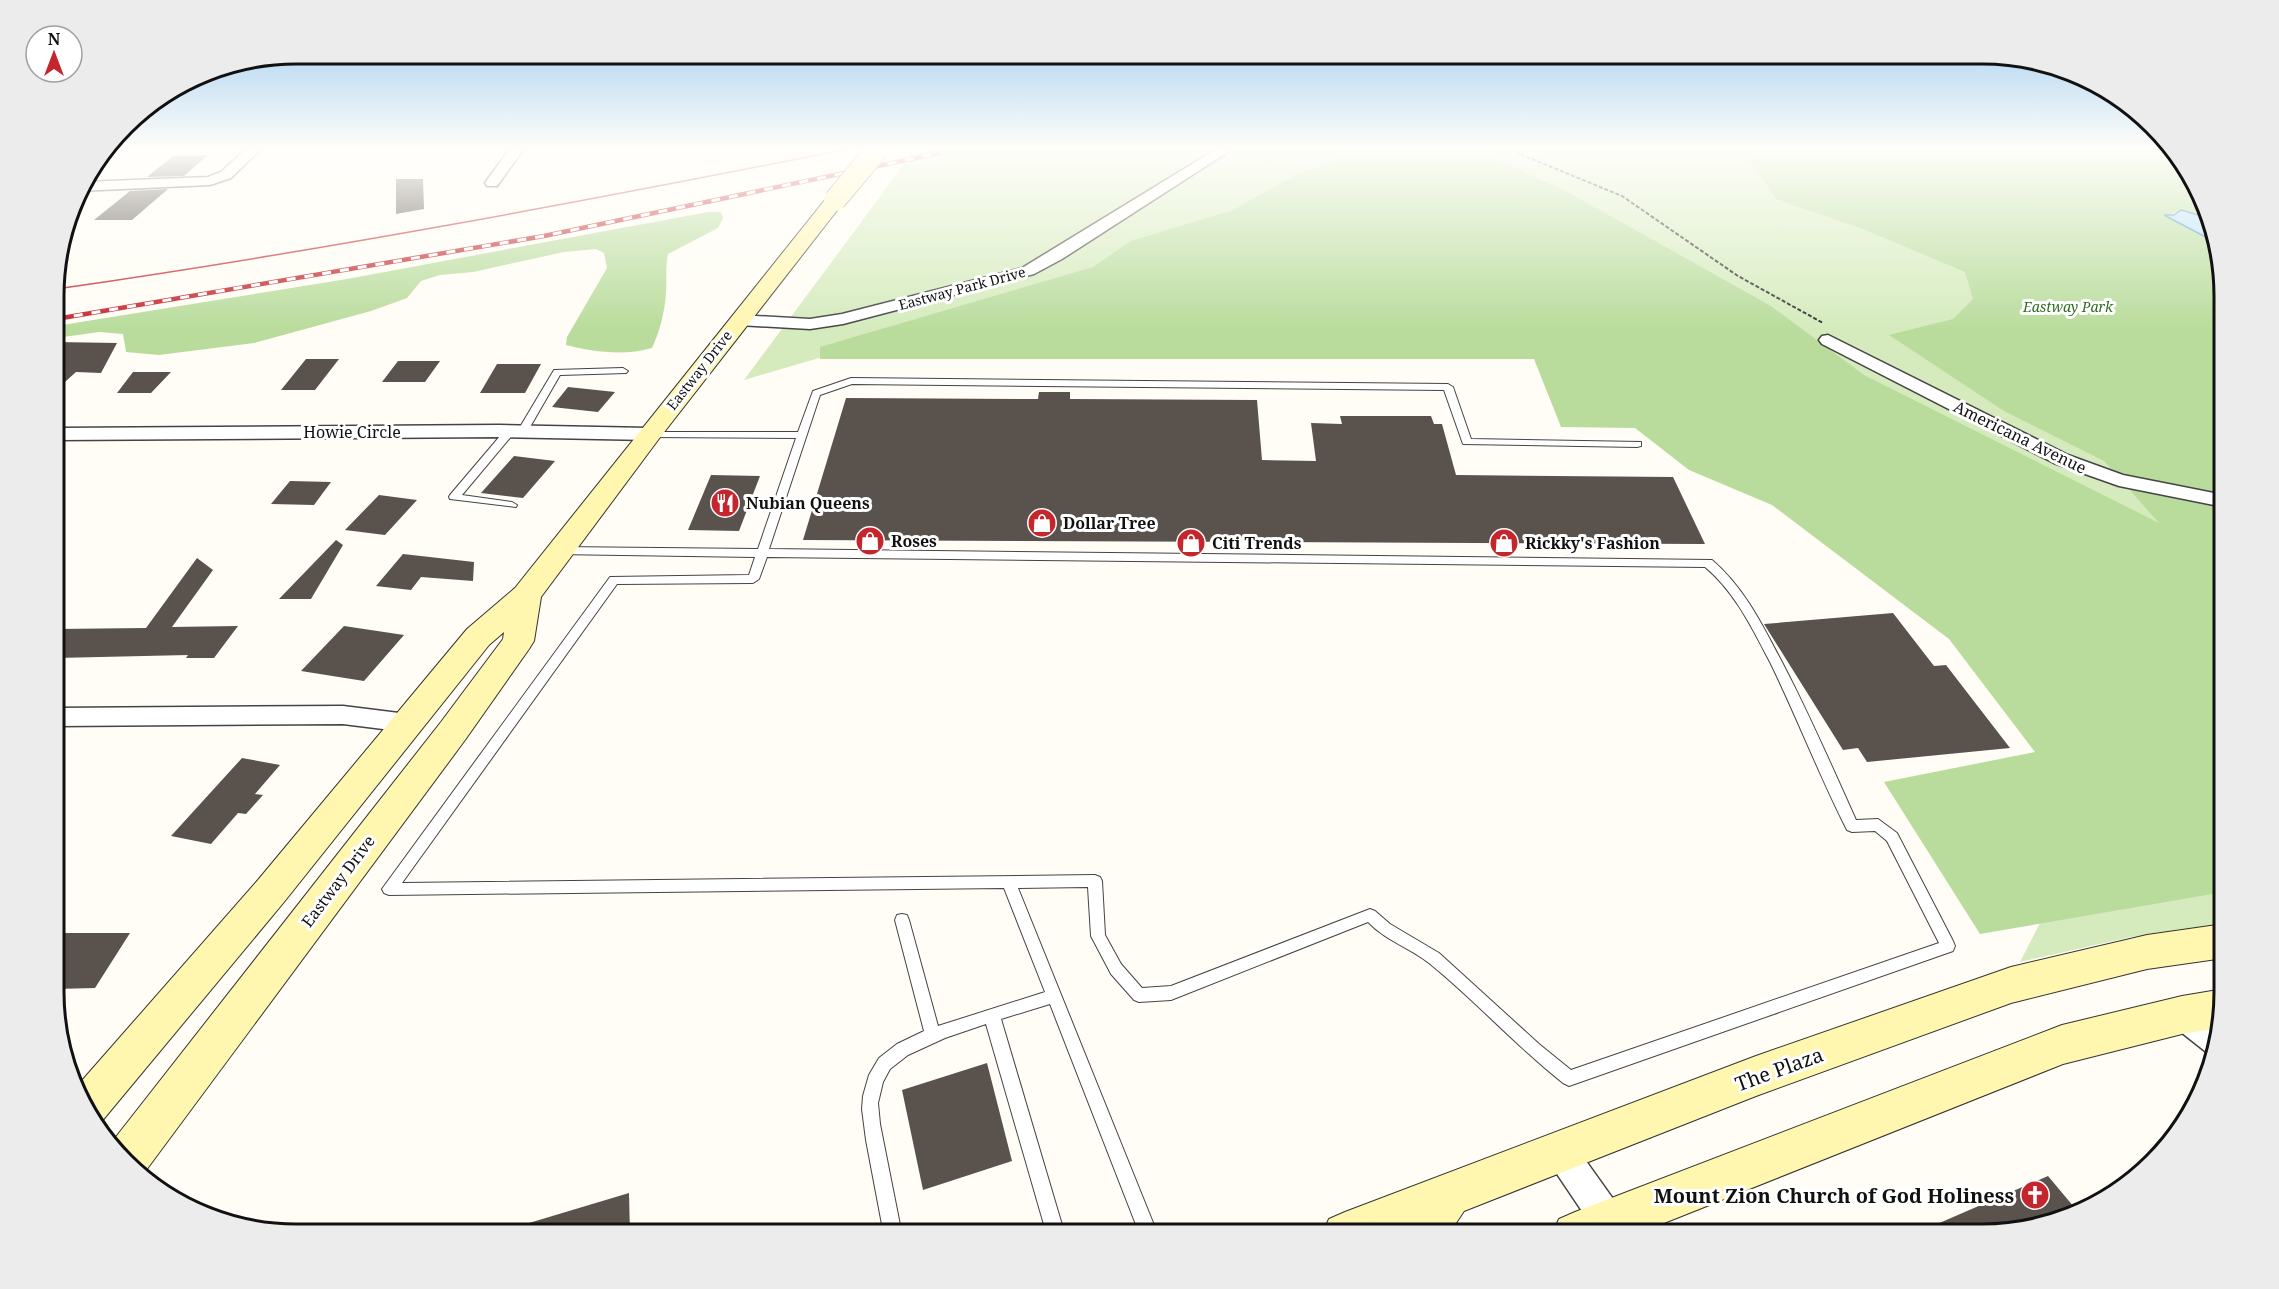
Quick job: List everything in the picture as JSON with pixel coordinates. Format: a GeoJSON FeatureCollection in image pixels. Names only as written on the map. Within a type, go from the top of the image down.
{"type":"FeatureCollection","features":[{"type":"Feature","properties":{"kind":"main road","name":"Eastway Drive"},"geometry":{"type":"LineString","coordinates":[[89,1097],[271,891],[478,637],[526,595],[649,434],[827,210]]}},
{"type":"Feature","properties":{"kind":"main road","name":"Eastway Drive"},"geometry":{"type":"LineString","coordinates":[[130,1155],[446,740],[518,641],[526,595]]}},
{"type":"Feature","properties":{"kind":"main road","name":"The Plaza"},"geometry":{"type":"LineString","coordinates":[[1370,1225],[1756,1077],[2011,985],[2147,952],[2214,942]]}},
{"type":"Feature","properties":{"kind":"main road"},"geometry":{"type":"LineString","coordinates":[[1613,1225],[2062,1045],[2182,1015],[2214,1010]]}},
{"type":"Feature","properties":{"kind":"main road"},"geometry":{"type":"LineString","coordinates":[[1427,1225],[1448,1195]]}},
{"type":"Feature","properties":{"kind":"street","name":"Eastway Park Drive"},"geometry":{"type":"LineString","coordinates":[[739,320],[810,324],[843,319],[1028,271],[1056,256],[1126,210]]}},
{"type":"Feature","properties":{"kind":"street","name":"Americana Avenue"},"geometry":{"type":"LineString","coordinates":[[1828,340],[2061,459],[2119,480],[2214,499]]}},
{"type":"Feature","properties":{"kind":"street","name":"Howie Circle"},"geometry":{"type":"LineString","coordinates":[[64,434],[516,432],[649,434]]}},
{"type":"Feature","properties":{"kind":"street"},"geometry":{"type":"LineString","coordinates":[[64,717],[343,715],[407,723]]}},
{"type":"Feature","properties":{"kind":"street"},"geometry":{"type":"LineString","coordinates":[[2182,1015],[2210,1039]]}},
{"type":"Feature","properties":{"kind":"street"},"geometry":{"type":"LineString","coordinates":[[1560,1151],[1598,1225]]}},
{"type":"Feature","properties":{"kind":"lane"},"geometry":{"type":"LineString","coordinates":[[512,505],[454,497],[516,432],[557,372],[623,371]]}},
{"type":"Feature","properties":{"kind":"lane"},"geometry":{"type":"LineString","coordinates":[[558,551],[762,554],[1708,563],[1719,568],[1755,620],[1852,826],[1878,825],[1892,837],[1948,946],[1569,1078],[1536,1054],[1433,957],[1381,928],[1370,915],[1171,993],[1139,995],[1116,969],[1098,936],[1095,881],[389,889],[614,580],[753,579],[762,554],[816,393],[851,381],[1448,387],[1467,442],[1637,444]]}},
{"type":"Feature","properties":{"kind":"lane"},"geometry":{"type":"LineString","coordinates":[[649,434],[802,435]]}},
{"type":"Feature","properties":{"kind":"lane"},"geometry":{"type":"LineString","coordinates":[[1009,883],[1145,1225]]}},
{"type":"Feature","properties":{"kind":"lane"},"geometry":{"type":"LineString","coordinates":[[902,920],[933,1036]]}},
{"type":"Feature","properties":{"kind":"lane"},"geometry":{"type":"LineString","coordinates":[[891,1225],[870,1108],[873,1090],[887,1060],[906,1047],[933,1036],[1054,996]]}},
{"type":"Feature","properties":{"kind":"lane"},"geometry":{"type":"LineString","coordinates":[[992,1016],[1053,1225]]}},
{"type":"Feature","properties":{"kind":"path"},"geometry":{"type":"LineString","coordinates":[[1643,210],[1738,276],[1817,317],[1834,333],[1828,340]]}},
{"type":"Feature","properties":{"kind":"green space","name":"Eastway Park"},"geometry":{"type":"Polygon","coordinates":[[[870,210],[1321,210],[744,380],[870,210]]]}},
{"type":"Feature","properties":{"kind":"green space"},"geometry":{"type":"Polygon","coordinates":[[[1232,210],[1600,210],[1771,306],[1864,375],[2159,523],[2104,461],[2004,411],[1889,335],[1953,319],[1973,299],[1965,272],[1863,229],[1808,210],[2181,210],[2165,216],[2207,238],[2214,281],[2214,894],[1980,934],[1884,782],[2035,752],[1949,639],[1772,505],[1689,470],[1635,428],[1561,427],[1534,359],[820,359],[820,347],[1093,267],[1131,241],[1232,210]]]}},
{"type":"Feature","properties":{"kind":"green space","name":"Eastway Park"},"geometry":{"type":"Polygon","coordinates":[[[1550,210],[2198,210],[2207,236],[2214,281],[2214,561],[1550,210]]]}},
{"type":"Feature","properties":{"kind":"green space"},"geometry":{"type":"Polygon","coordinates":[[[2182,210],[2198,210],[2200,215],[2182,210]]]}},
{"type":"Feature","properties":{"kind":"green space"},"geometry":{"type":"Polygon","coordinates":[[[708,212],[721,212],[723,218],[718,228],[668,254],[665,299],[660,328],[652,348],[631,352],[587,350],[566,345],[567,337],[607,268],[604,253],[596,249],[564,252],[473,272],[440,275],[421,281],[407,298],[371,311],[254,343],[159,355],[126,352],[123,334],[99,332],[64,337],[64,325],[347,279],[708,212]]]}},
{"type":"Feature","properties":{"kind":"green space","name":"Eastway Park"},"geometry":{"type":"Polygon","coordinates":[[[2214,584],[2214,928],[2131,937],[2020,962],[2214,584]]]}},
{"type":"Feature","properties":{"kind":"water"},"geometry":{"type":"Polygon","coordinates":[[[2182,210],[2200,215],[2207,238],[2164,215],[2174,215],[2182,210]]]}},
{"type":"Feature","properties":{"kind":"building"},"geometry":{"type":"Polygon","coordinates":[[[106,210],[143,210],[132,220],[94,220],[106,210]]]}},
{"type":"Feature","properties":{"kind":"building"},"geometry":{"type":"Polygon","coordinates":[[[396,210],[418,210],[396,214],[396,210]]]}},
{"type":"Feature","properties":{"kind":"building"},"geometry":{"type":"Polygon","coordinates":[[[64,342],[117,343],[101,373],[76,372],[64,383],[64,342]]]}},
{"type":"Feature","properties":{"kind":"building"},"geometry":{"type":"Polygon","coordinates":[[[306,359],[339,359],[315,390],[281,390],[306,359]]]}},
{"type":"Feature","properties":{"kind":"building"},"geometry":{"type":"Polygon","coordinates":[[[398,361],[440,361],[425,382],[382,382],[398,361]]]}},
{"type":"Feature","properties":{"kind":"building"},"geometry":{"type":"Polygon","coordinates":[[[497,364],[541,364],[525,393],[480,393],[497,364]]]}},
{"type":"Feature","properties":{"kind":"building"},"geometry":{"type":"Polygon","coordinates":[[[133,372],[171,372],[151,393],[117,393],[133,372]]]}},
{"type":"Feature","properties":{"kind":"building"},"geometry":{"type":"Polygon","coordinates":[[[568,387],[615,392],[598,412],[552,407],[568,387]]]}},
{"type":"Feature","properties":{"kind":"building"},"geometry":{"type":"Polygon","coordinates":[[[1039,392],[1070,392],[1070,399],[1257,400],[1262,460],[1316,461],[1311,423],[1342,424],[1340,416],[1431,416],[1434,424],[1442,424],[1456,475],[1673,477],[1705,544],[803,540],[846,398],[1038,399],[1039,392]]]}},
{"type":"Feature","properties":{"kind":"building"},"geometry":{"type":"Polygon","coordinates":[[[514,456],[555,461],[523,498],[481,493],[514,456]]]}},
{"type":"Feature","properties":{"kind":"building","name":"Nubian Queens"},"geometry":{"type":"Polygon","coordinates":[[[711,475],[760,476],[739,531],[688,530],[711,475]]]}},
{"type":"Feature","properties":{"kind":"building"},"geometry":{"type":"Polygon","coordinates":[[[290,481],[331,482],[314,505],[271,504],[290,481]]]}},
{"type":"Feature","properties":{"kind":"building"},"geometry":{"type":"Polygon","coordinates":[[[379,495],[417,500],[385,535],[345,530],[379,495]]]}},
{"type":"Feature","properties":{"kind":"building"},"geometry":{"type":"Polygon","coordinates":[[[336,540],[343,545],[311,599],[279,599],[336,540]]]}},
{"type":"Feature","properties":{"kind":"building"},"geometry":{"type":"Polygon","coordinates":[[[403,554],[474,562],[473,581],[421,577],[411,590],[376,586],[403,554]]]}},
{"type":"Feature","properties":{"kind":"building"},"geometry":{"type":"Polygon","coordinates":[[[197,558],[213,570],[172,627],[238,626],[214,658],[186,658],[188,655],[64,658],[64,629],[146,628],[197,558]]]}},
{"type":"Feature","properties":{"kind":"building"},"geometry":{"type":"Polygon","coordinates":[[[1893,613],[1934,666],[1946,665],[2010,748],[1867,762],[1858,748],[1843,750],[1764,624],[1893,613]]]}},
{"type":"Feature","properties":{"kind":"building"},"geometry":{"type":"Polygon","coordinates":[[[344,626],[404,635],[364,681],[301,671],[344,626]]]}},
{"type":"Feature","properties":{"kind":"building"},"geometry":{"type":"Polygon","coordinates":[[[242,758],[280,765],[255,794],[263,795],[246,814],[238,813],[211,844],[171,836],[242,758]]]}},
{"type":"Feature","properties":{"kind":"building"},"geometry":{"type":"Polygon","coordinates":[[[64,933],[130,933],[95,988],[64,989],[64,933]]]}},
{"type":"Feature","properties":{"kind":"building"},"geometry":{"type":"Polygon","coordinates":[[[987,1063],[1012,1161],[923,1190],[902,1090],[987,1063]]]}},
{"type":"Feature","properties":{"kind":"building","name":"Mount Zion Church of God Holiness"},"geometry":{"type":"Polygon","coordinates":[[[2048,1176],[2073,1206],[2043,1217],[2013,1223],[1935,1225],[2048,1176]]]}},
{"type":"Feature","properties":{"kind":"building"},"geometry":{"type":"Polygon","coordinates":[[[629,1193],[630,1225],[522,1225],[629,1193]]]}},
{"type":"Feature","properties":{"kind":"tram line"},"geometry":{"type":"LineString","coordinates":[[65,288],[254,259],[529,210]]}},
{"type":"Feature","properties":{"kind":"railway"},"geometry":{"type":"LineString","coordinates":[[64,318],[544,236],[667,210]]}},
{"type":"Feature","properties":{"kind":"place","name":"Nubian Queens"},"geometry":{"type":"Point","coordinates":[725,503]}},
{"type":"Feature","properties":{"kind":"place","name":"Dollar Tree"},"geometry":{"type":"Point","coordinates":[1042,523]}},
{"type":"Feature","properties":{"kind":"place","name":"Roses"},"geometry":{"type":"Point","coordinates":[870,541]}},
{"type":"Feature","properties":{"kind":"place","name":"Citi Trends"},"geometry":{"type":"Point","coordinates":[1191,543]}},
{"type":"Feature","properties":{"kind":"place","name":"Rickky's Fashion"},"geometry":{"type":"Point","coordinates":[1504,543]}},
{"type":"Feature","properties":{"kind":"place","name":"Mount Zion Church of God Holiness"},"geometry":{"type":"Point","coordinates":[2035,1195]}}]}
